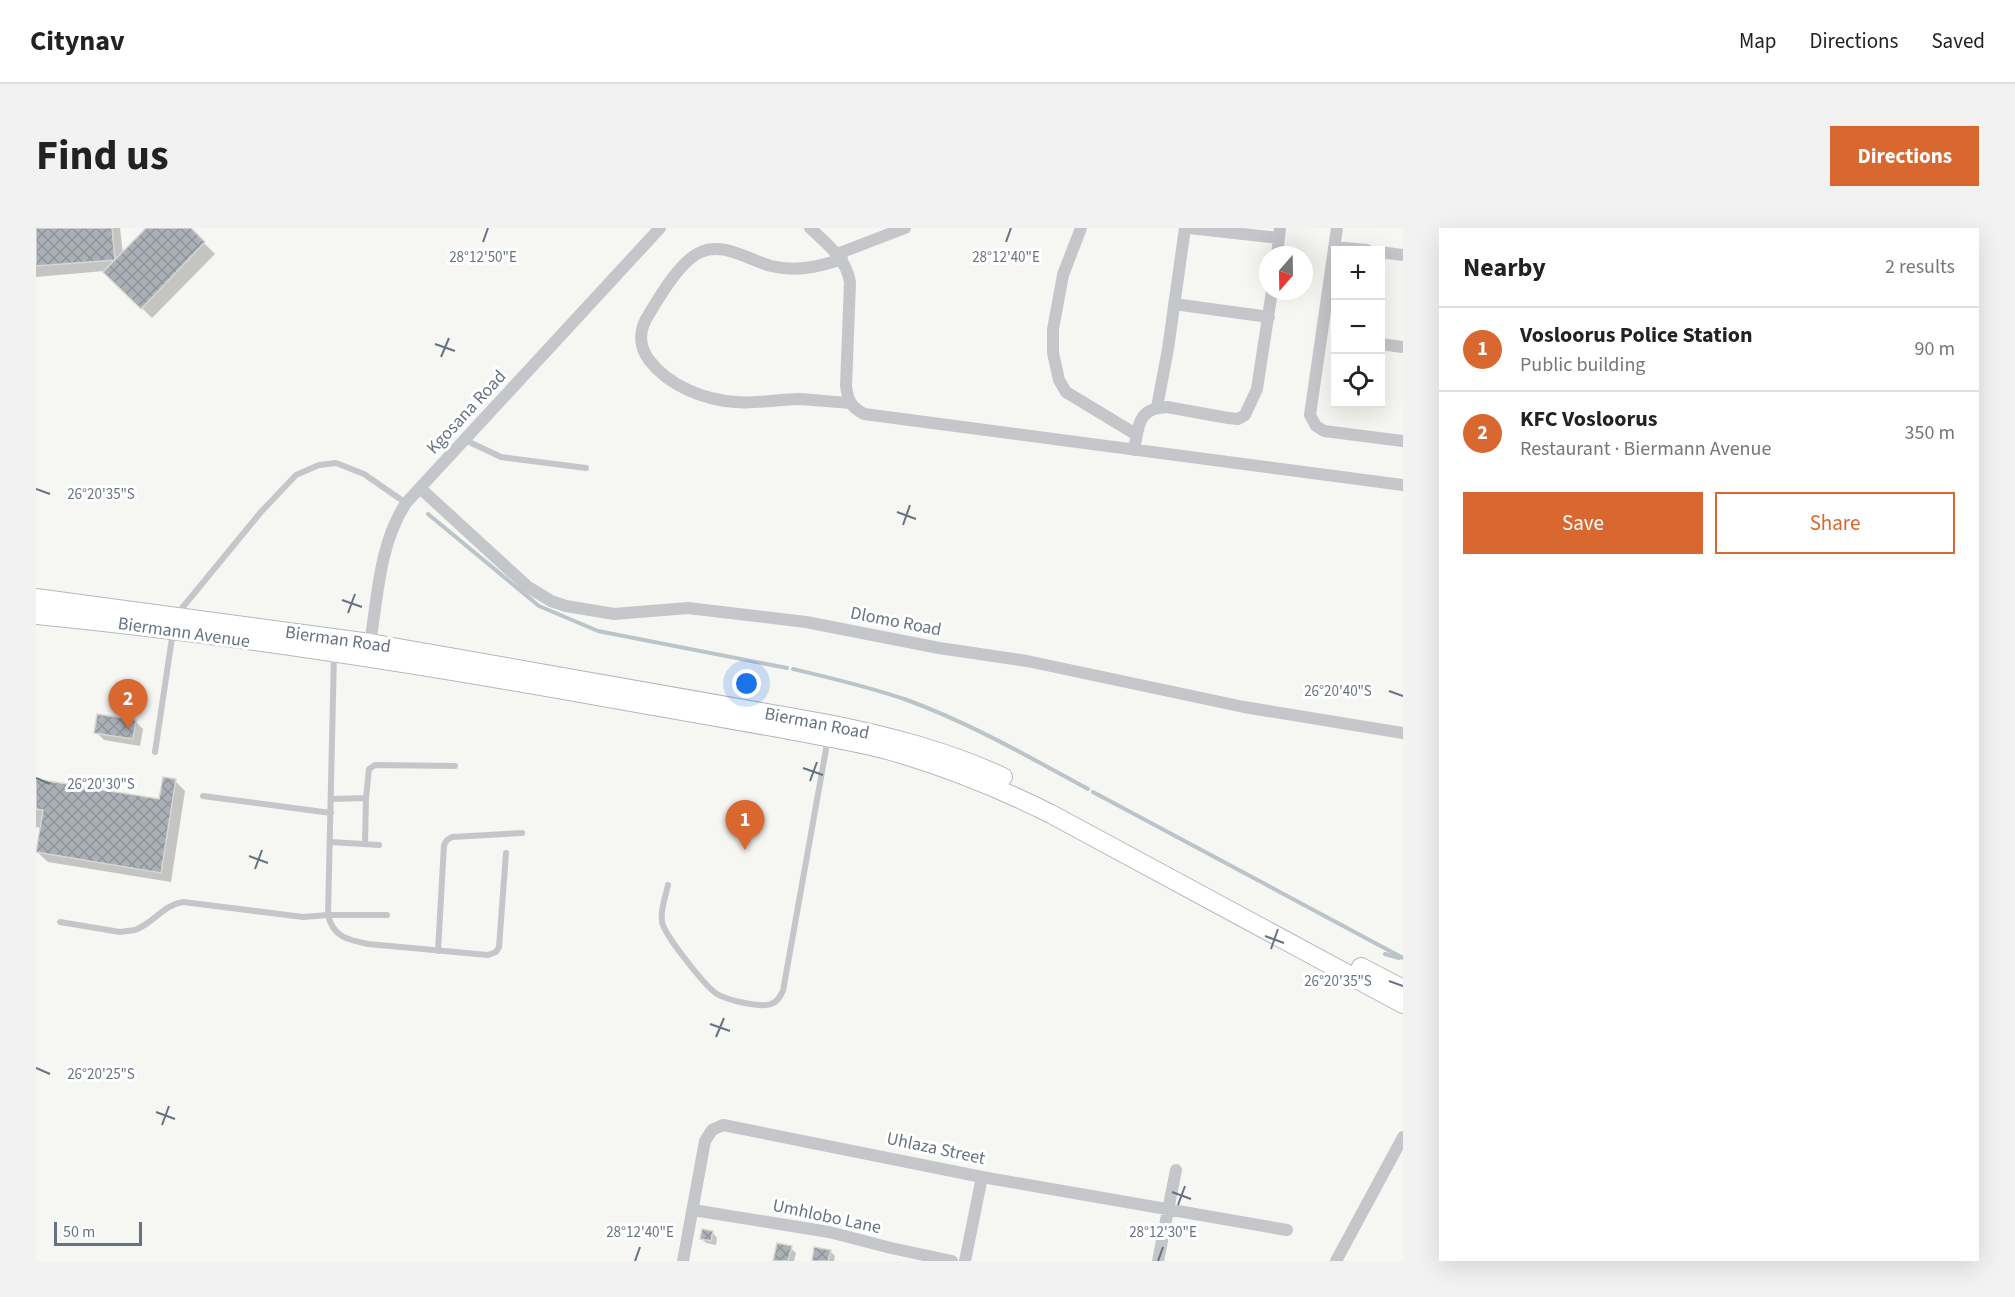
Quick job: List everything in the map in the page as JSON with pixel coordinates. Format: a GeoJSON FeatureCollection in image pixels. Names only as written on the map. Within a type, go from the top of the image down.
{"type":"FeatureCollection","features":[{"type":"Feature","properties":{"kind":"main road","name":"Bierman Road"},"geometry":{"type":"LineString","coordinates":[[36,598],[174,623],[369,650],[829,724],[919,746],[962,760],[1017,784],[1403,989]]}},
{"type":"Feature","properties":{"kind":"main road","name":"Biermann Avenue"},"geometry":{"type":"LineString","coordinates":[[36,615],[115,622],[174,623],[334,653],[369,650]]}},
{"type":"Feature","properties":{"kind":"main road","name":"Bierman Road"},"geometry":{"type":"LineString","coordinates":[[369,650],[570,691],[828,737],[888,750],[944,767],[1000,789],[1051,814],[1403,1004]]}},
{"type":"Feature","properties":{"kind":"main road"},"geometry":{"type":"LineString","coordinates":[[1372,973],[1403,982]]}},
{"type":"Feature","properties":{"kind":"street","name":"Kgosana Road"},"geometry":{"type":"LineString","coordinates":[[369,650],[385,549],[394,522],[406,503],[660,228]]}},
{"type":"Feature","properties":{"kind":"street"},"geometry":{"type":"LineString","coordinates":[[810,228],[840,257],[848,270],[850,282],[846,386],[850,403],[864,414],[1403,485]]}},
{"type":"Feature","properties":{"kind":"street"},"geometry":{"type":"LineString","coordinates":[[850,403],[800,399],[738,402],[717,400],[698,394],[662,374],[644,354],[641,349],[641,328],[684,265],[702,251],[721,249],[771,266],[820,267],[905,228]]}},
{"type":"Feature","properties":{"kind":"street"},"geometry":{"type":"LineString","coordinates":[[1081,228],[1063,275],[1053,328],[1053,353],[1059,380],[1066,392],[1137,435]]}},
{"type":"Feature","properties":{"kind":"street"},"geometry":{"type":"LineString","coordinates":[[1157,407],[1187,228],[1280,233]]}},
{"type":"Feature","properties":{"kind":"street"},"geometry":{"type":"LineString","coordinates":[[1334,246],[1336,228]]}},
{"type":"Feature","properties":{"kind":"street"},"geometry":{"type":"LineString","coordinates":[[1385,253],[1403,255]]}},
{"type":"Feature","properties":{"kind":"street"},"geometry":{"type":"LineString","coordinates":[[1331,270],[1310,415],[1316,426],[1330,432],[1403,441]]}},
{"type":"Feature","properties":{"kind":"street"},"geometry":{"type":"LineString","coordinates":[[1134,450],[1143,416],[1157,407],[1228,418],[1238,419],[1245,416],[1257,389],[1271,300]]}},
{"type":"Feature","properties":{"kind":"street"},"geometry":{"type":"LineString","coordinates":[[1174,304],[1269,317]]}},
{"type":"Feature","properties":{"kind":"street"},"geometry":{"type":"LineString","coordinates":[[1322,337],[1331,338]]}},
{"type":"Feature","properties":{"kind":"street"},"geometry":{"type":"LineString","coordinates":[[1385,345],[1403,347]]}},
{"type":"Feature","properties":{"kind":"street","name":"Dlomo Road"},"geometry":{"type":"LineString","coordinates":[[420,488],[528,587],[566,606],[614,614],[688,608],[806,622],[939,648],[1027,661],[1244,707],[1403,733]]}},
{"type":"Feature","properties":{"kind":"street","name":"Uhlaza Street"},"geometry":{"type":"LineString","coordinates":[[683,1261],[705,1141],[712,1130],[723,1125],[982,1177],[1287,1230]]}},
{"type":"Feature","properties":{"kind":"street"},"geometry":{"type":"LineString","coordinates":[[1336,1261],[1403,1137]]}},
{"type":"Feature","properties":{"kind":"street"},"geometry":{"type":"LineString","coordinates":[[1158,1261],[1176,1170]]}},
{"type":"Feature","properties":{"kind":"street"},"geometry":{"type":"LineString","coordinates":[[965,1261],[982,1177]]}},
{"type":"Feature","properties":{"kind":"street","name":"Umhlobo Lane"},"geometry":{"type":"LineString","coordinates":[[693,1210],[829,1232],[952,1261]]}},
{"type":"Feature","properties":{"kind":"lane"},"geometry":{"type":"LineString","coordinates":[[465,440],[501,457],[586,468]]}},
{"type":"Feature","properties":{"kind":"lane"},"geometry":{"type":"LineString","coordinates":[[155,752],[174,623],[261,512],[296,475],[319,465],[336,463],[364,474],[406,503]]}},
{"type":"Feature","properties":{"kind":"lane"},"geometry":{"type":"LineString","coordinates":[[334,653],[328,915],[331,926],[338,934],[351,941],[368,944],[488,955],[496,952],[499,948],[506,854]]}},
{"type":"Feature","properties":{"kind":"lane"},"geometry":{"type":"LineString","coordinates":[[668,885],[662,912],[664,928],[708,986],[715,993],[731,1000],[762,1005],[771,1004],[779,999],[783,991],[828,737]]}},
{"type":"Feature","properties":{"kind":"lane"},"geometry":{"type":"LineString","coordinates":[[365,844],[369,769],[375,765],[455,766]]}},
{"type":"Feature","properties":{"kind":"lane"},"geometry":{"type":"LineString","coordinates":[[203,796],[331,813]]}},
{"type":"Feature","properties":{"kind":"lane"},"geometry":{"type":"LineString","coordinates":[[331,799],[366,798]]}},
{"type":"Feature","properties":{"kind":"lane"},"geometry":{"type":"LineString","coordinates":[[438,951],[444,845],[447,840],[452,837],[522,833]]}},
{"type":"Feature","properties":{"kind":"lane"},"geometry":{"type":"LineString","coordinates":[[330,842],[380,845]]}},
{"type":"Feature","properties":{"kind":"lane"},"geometry":{"type":"LineString","coordinates":[[60,922],[120,932],[129,931],[144,925],[167,906],[183,902],[303,917],[387,915]]}},
{"type":"Feature","properties":{"kind":"building"},"geometry":{"type":"Polygon","coordinates":[[[36,228],[112,228],[115,260],[36,266],[36,228]]]}},
{"type":"Feature","properties":{"kind":"building"},"geometry":{"type":"Polygon","coordinates":[[[146,228],[191,228],[205,242],[141,309],[103,272],[146,228]]]}},
{"type":"Feature","properties":{"kind":"building"},"geometry":{"type":"Polygon","coordinates":[[[97,714],[136,720],[133,739],[94,733],[97,714]]]}},
{"type":"Feature","properties":{"kind":"building"},"geometry":{"type":"Polygon","coordinates":[[[163,777],[176,779],[161,873],[36,852],[43,810],[36,809],[36,779],[159,799],[163,777]]]}},
{"type":"Feature","properties":{"kind":"building"},"geometry":{"type":"Polygon","coordinates":[[[702,1229],[713,1231],[711,1241],[700,1239],[702,1229]]]}},
{"type":"Feature","properties":{"kind":"building"},"geometry":{"type":"Polygon","coordinates":[[[777,1243],[792,1246],[788,1261],[773,1261],[777,1243]]]}},
{"type":"Feature","properties":{"kind":"building"},"geometry":{"type":"Polygon","coordinates":[[[814,1247],[831,1250],[828,1261],[812,1261],[814,1247]]]}},
{"type":"Feature","properties":{"kind":"waterway"},"geometry":{"type":"LineString","coordinates":[[428,514],[539,606],[598,631],[787,668]]}},
{"type":"Feature","properties":{"kind":"waterway"},"geometry":{"type":"LineString","coordinates":[[793,669],[879,691],[930,709],[999,741],[1088,789]]}},
{"type":"Feature","properties":{"kind":"waterway"},"geometry":{"type":"LineString","coordinates":[[1093,792],[1403,958]]}},
{"type":"Feature","properties":{"kind":"waterway"},"geometry":{"type":"LineString","coordinates":[[1385,954],[1399,958]]}},
{"type":"Feature","properties":{"kind":"place","name":"KFC Vosloorus"},"geometry":{"type":"Point","coordinates":[128,729]}},
{"type":"Feature","properties":{"kind":"place","name":"Vosloorus Police Station"},"geometry":{"type":"Point","coordinates":[745,850]}}]}
